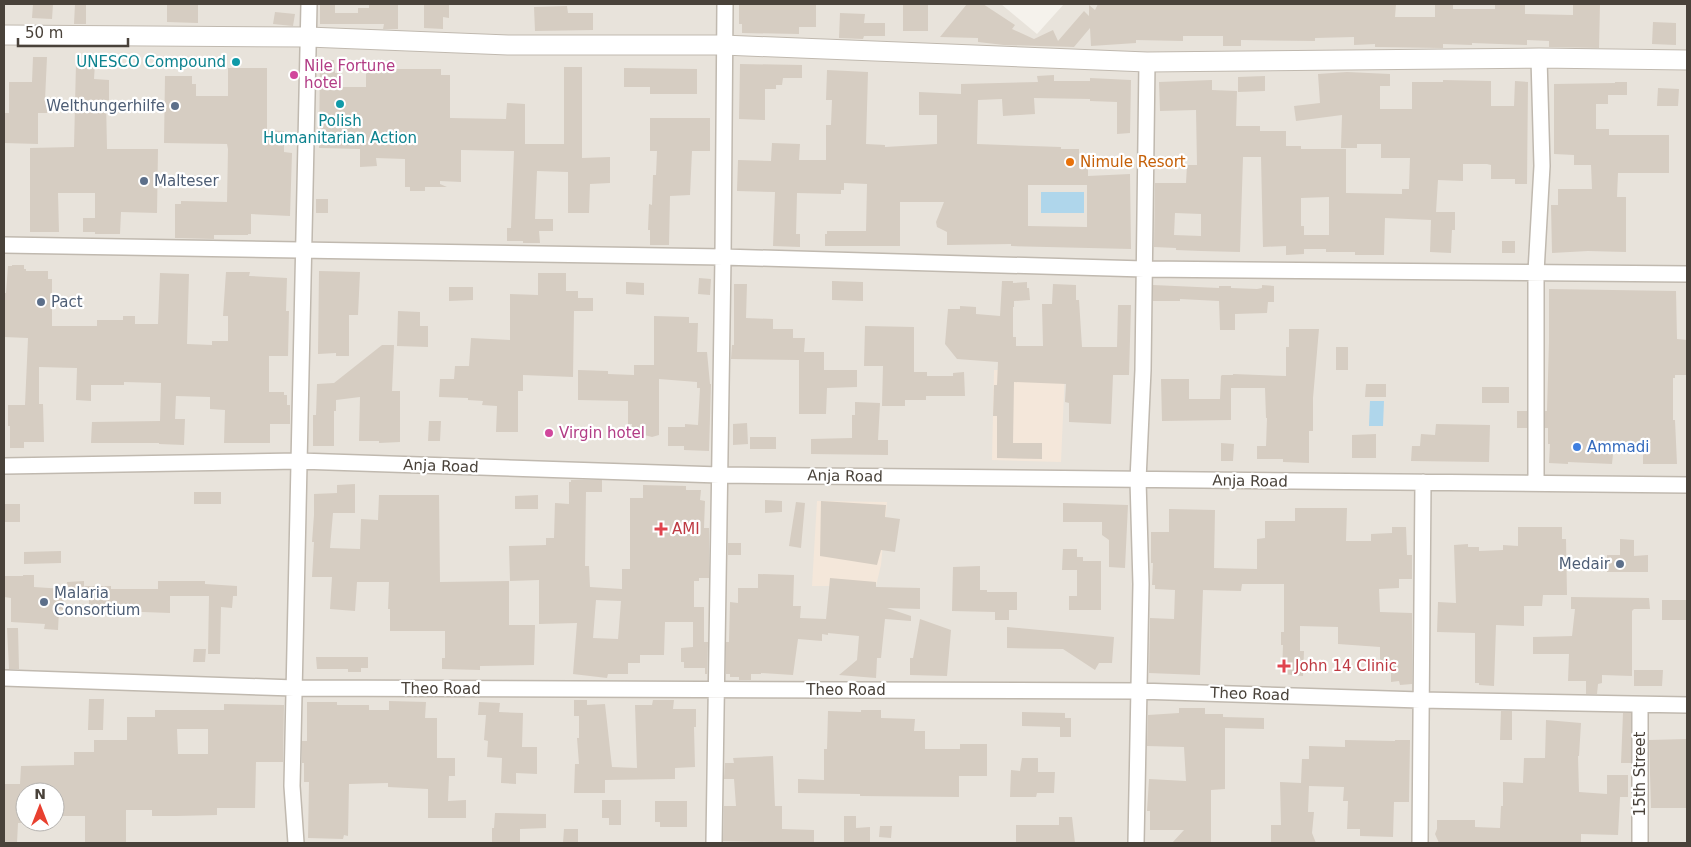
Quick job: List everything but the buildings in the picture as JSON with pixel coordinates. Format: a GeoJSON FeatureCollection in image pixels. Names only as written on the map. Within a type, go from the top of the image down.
{"type":"FeatureCollection","features":[{"type":"Feature","properties":{"kind":"street"},"geometry":{"type":"LineString","coordinates":[[296,843],[292,786],[309,4]]}},
{"type":"Feature","properties":{"kind":"street"},"geometry":{"type":"LineString","coordinates":[[714,843],[725,4]]}},
{"type":"Feature","properties":{"kind":"street"},"geometry":{"type":"LineString","coordinates":[[4,35],[308,37],[508,46],[724,45],[1147,62],[1539,58],[1687,60]]}},
{"type":"Feature","properties":{"kind":"street"},"geometry":{"type":"LineString","coordinates":[[1536,484],[1536,272],[1542,166],[1539,58]]}},
{"type":"Feature","properties":{"kind":"street"},"geometry":{"type":"LineString","coordinates":[[1136,843],[1140,584],[1138,480],[1143,370],[1147,62]]}},
{"type":"Feature","properties":{"kind":"street"},"geometry":{"type":"LineString","coordinates":[[4,245],[723,257],[1144,269],[1687,274]]}},
{"type":"Feature","properties":{"kind":"street","name":"Anja Road"},"geometry":{"type":"LineString","coordinates":[[4,466],[299,461],[719,475],[1687,485]]}},
{"type":"Feature","properties":{"kind":"street"},"geometry":{"type":"LineString","coordinates":[[1420,843],[1423,482]]}},
{"type":"Feature","properties":{"kind":"street","name":"Theo Road"},"geometry":{"type":"LineString","coordinates":[[4,678],[294,688],[1138,691],[1420,700],[1687,705]]}},
{"type":"Feature","properties":{"kind":"street","name":"15th Street"},"geometry":{"type":"LineString","coordinates":[[1640,705],[1640,843]]}},
{"type":"Feature","properties":{"kind":"shaded area"},"geometry":{"type":"Polygon","coordinates":[[[4,4],[1001,4],[1037,34],[1064,4],[1687,4],[1687,843],[4,843],[4,4]]]}},
{"type":"Feature","properties":{"kind":"shaded area"},"geometry":{"type":"Polygon","coordinates":[[[994,370],[1065,371],[1061,462],[992,460],[994,370]]]}},
{"type":"Feature","properties":{"kind":"shaded area"},"geometry":{"type":"Polygon","coordinates":[[[817,501],[887,502],[881,565],[876,586],[812,586],[817,501]]]}},
{"type":"Feature","properties":{"kind":"water"},"geometry":{"type":"Polygon","coordinates":[[[1041,192],[1084,192],[1084,213],[1041,213],[1041,192]]]}},
{"type":"Feature","properties":{"kind":"water"},"geometry":{"type":"Polygon","coordinates":[[[1370,401],[1384,401],[1383,426],[1369,426],[1370,401]]]}},
{"type":"Feature","properties":{"kind":"place","name":"UNESCO Compound"},"geometry":{"type":"Point","coordinates":[236,62]}},
{"type":"Feature","properties":{"kind":"place","name":"Nile Fortune hotel"},"geometry":{"type":"Point","coordinates":[294,75]}},
{"type":"Feature","properties":{"kind":"place","name":"Polish Humanitarian Action"},"geometry":{"type":"Point","coordinates":[340,104]}},
{"type":"Feature","properties":{"kind":"place","name":"Welthungerhilfe"},"geometry":{"type":"Point","coordinates":[175,106]}},
{"type":"Feature","properties":{"kind":"place","name":"Nimule Resort"},"geometry":{"type":"Point","coordinates":[1070,162]}},
{"type":"Feature","properties":{"kind":"place","name":"Malteser"},"geometry":{"type":"Point","coordinates":[144,181]}},
{"type":"Feature","properties":{"kind":"place","name":"Pact"},"geometry":{"type":"Point","coordinates":[41,302]}},
{"type":"Feature","properties":{"kind":"place","name":"Virgin hotel"},"geometry":{"type":"Point","coordinates":[549,433]}},
{"type":"Feature","properties":{"kind":"place","name":"Ammadi"},"geometry":{"type":"Point","coordinates":[1577,447]}},
{"type":"Feature","properties":{"kind":"place","name":"AMI"},"geometry":{"type":"Point","coordinates":[661,529]}},
{"type":"Feature","properties":{"kind":"place","name":"Medair"},"geometry":{"type":"Point","coordinates":[1620,564]}},
{"type":"Feature","properties":{"kind":"place","name":"Malaria Consortium"},"geometry":{"type":"Point","coordinates":[44,602]}},
{"type":"Feature","properties":{"kind":"place","name":"John 14 Clinic"},"geometry":{"type":"Point","coordinates":[1284,666]}}]}
